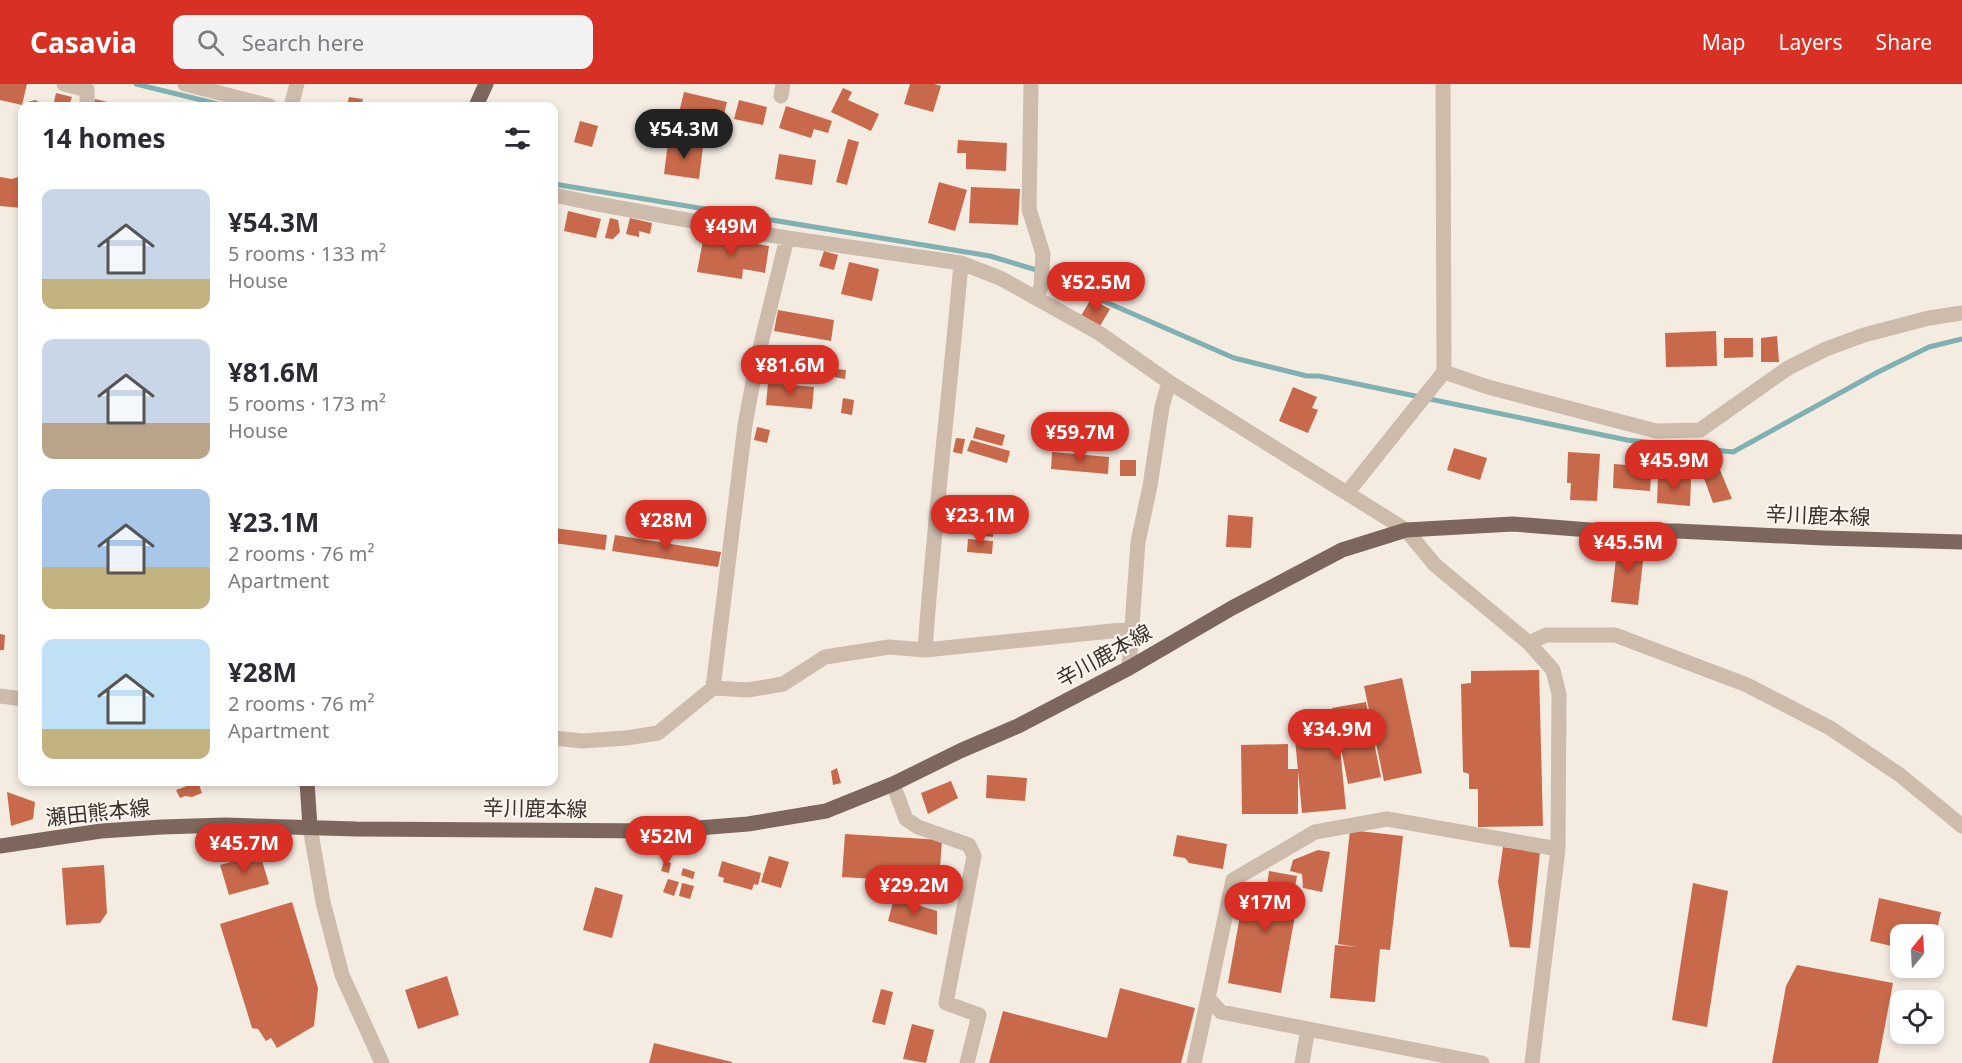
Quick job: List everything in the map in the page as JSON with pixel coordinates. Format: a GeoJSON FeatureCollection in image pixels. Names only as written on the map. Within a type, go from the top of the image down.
{"type":"FeatureCollection","features":[{"type":"Feature","properties":{"kind":"main road"},"geometry":{"type":"LineString","coordinates":[[478,102],[486,84]]}},
{"type":"Feature","properties":{"kind":"main road","name":"辛川鹿本線"},"geometry":{"type":"LineString","coordinates":[[310,827],[670,830],[748,824],[826,811],[893,784],[1018,726],[1342,550],[1406,530],[1513,524],[1603,531],[1677,531],[1962,542]]}},
{"type":"Feature","properties":{"kind":"main road"},"geometry":{"type":"LineString","coordinates":[[307,786],[310,827]]}},
{"type":"Feature","properties":{"kind":"main road","name":"瀬田熊本線"},"geometry":{"type":"LineString","coordinates":[[0,846],[101,831],[162,827],[225,825],[310,827]]}},
{"type":"Feature","properties":{"kind":"street"},"geometry":{"type":"LineString","coordinates":[[64,84],[87,90],[87,102]]}},
{"type":"Feature","properties":{"kind":"street"},"geometry":{"type":"LineString","coordinates":[[185,84],[255,102]]}},
{"type":"Feature","properties":{"kind":"street"},"geometry":{"type":"LineString","coordinates":[[292,102],[297,84]]}},
{"type":"Feature","properties":{"kind":"street"},"geometry":{"type":"LineString","coordinates":[[1031,84],[1029,209],[1043,254],[1041,287],[1036,297]]}},
{"type":"Feature","properties":{"kind":"street"},"geometry":{"type":"LineString","coordinates":[[1347,493],[1444,372],[1443,84]]}},
{"type":"Feature","properties":{"kind":"street"},"geometry":{"type":"LineString","coordinates":[[558,196],[787,238],[962,263],[1000,278],[1099,333],[1168,382],[1406,530],[1435,565],[1528,643],[1553,670],[1559,694],[1558,849],[1532,1063]]}},
{"type":"Feature","properties":{"kind":"street"},"geometry":{"type":"LineString","coordinates":[[558,738],[582,741],[658,733],[713,687],[745,425],[757,360],[787,238]]}},
{"type":"Feature","properties":{"kind":"street"},"geometry":{"type":"LineString","coordinates":[[925,650],[932,555],[962,263]]}},
{"type":"Feature","properties":{"kind":"street"},"geometry":{"type":"LineString","coordinates":[[1444,372],[1488,387],[1656,430],[1700,430],[1788,368],[1826,349],[1864,335],[1918,321],[1962,313]]}},
{"type":"Feature","properties":{"kind":"street"},"geometry":{"type":"LineString","coordinates":[[1128,668],[1138,542],[1168,382]]}},
{"type":"Feature","properties":{"kind":"street"},"geometry":{"type":"LineString","coordinates":[[713,687],[748,690],[783,684],[825,657],[889,647],[925,650],[1131,629]]}},
{"type":"Feature","properties":{"kind":"street"},"geometry":{"type":"LineString","coordinates":[[1528,643],[1546,635],[1616,635],[1746,685],[1830,728],[1900,775],[1962,826]]}},
{"type":"Feature","properties":{"kind":"street"},"geometry":{"type":"LineString","coordinates":[[0,696],[18,698]]}},
{"type":"Feature","properties":{"kind":"street"},"geometry":{"type":"LineString","coordinates":[[893,784],[906,819],[918,827],[969,845],[974,856],[946,1003],[979,1015],[967,1063]]}},
{"type":"Feature","properties":{"kind":"street"},"geometry":{"type":"LineString","coordinates":[[1194,1063],[1233,880],[1315,832],[1387,819],[1558,849]]}},
{"type":"Feature","properties":{"kind":"street"},"geometry":{"type":"LineString","coordinates":[[310,827],[323,902],[342,975],[382,1063]]}},
{"type":"Feature","properties":{"kind":"street"},"geometry":{"type":"LineString","coordinates":[[1208,998],[1221,1012],[1482,1063]]}},
{"type":"Feature","properties":{"kind":"street"},"geometry":{"type":"LineString","coordinates":[[1302,1063],[1308,1029]]}},
{"type":"Feature","properties":{"kind":"building"},"geometry":{"type":"Polygon","coordinates":[[[0,84],[27,84],[23,102],[18,102],[18,104],[0,100],[0,84]]]}},
{"type":"Feature","properties":{"kind":"building"},"geometry":{"type":"Polygon","coordinates":[[[910,84],[941,86],[933,112],[904,104],[910,84]]]}},
{"type":"Feature","properties":{"kind":"building"},"geometry":{"type":"Polygon","coordinates":[[[843,88],[852,92],[848,100],[879,114],[871,131],[831,112],[843,88]]]}},
{"type":"Feature","properties":{"kind":"building"},"geometry":{"type":"Polygon","coordinates":[[[684,92],[727,102],[721,127],[678,117],[684,92]]]}},
{"type":"Feature","properties":{"kind":"building"},"geometry":{"type":"Polygon","coordinates":[[[56,93],[72,97],[70,102],[54,102],[56,93]]]}},
{"type":"Feature","properties":{"kind":"building"},"geometry":{"type":"Polygon","coordinates":[[[349,97],[363,99],[362,102],[348,102],[349,97]]]}},
{"type":"Feature","properties":{"kind":"building"},"geometry":{"type":"Polygon","coordinates":[[[739,100],[767,107],[763,125],[734,119],[739,100]]]}},
{"type":"Feature","properties":{"kind":"building"},"geometry":{"type":"Polygon","coordinates":[[[786,106],[832,121],[828,133],[814,129],[811,138],[779,128],[786,106]]]}},
{"type":"Feature","properties":{"kind":"building"},"geometry":{"type":"Polygon","coordinates":[[[580,121],[598,126],[592,147],[574,142],[580,121]]]}},
{"type":"Feature","properties":{"kind":"building"},"geometry":{"type":"Polygon","coordinates":[[[848,139],[859,142],[847,185],[836,182],[848,139]]]}},
{"type":"Feature","properties":{"kind":"building"},"geometry":{"type":"Polygon","coordinates":[[[958,140],[1007,143],[1006,171],[966,169],[966,153],[957,153],[958,140]]]}},
{"type":"Feature","properties":{"kind":"building"},"geometry":{"type":"Polygon","coordinates":[[[668,142],[703,146],[699,179],[664,174],[668,142]]]}},
{"type":"Feature","properties":{"kind":"building"},"geometry":{"type":"Polygon","coordinates":[[[779,154],[816,160],[812,185],[775,179],[779,154]]]}},
{"type":"Feature","properties":{"kind":"building"},"geometry":{"type":"Polygon","coordinates":[[[0,177],[12,179],[18,177],[18,208],[0,206],[0,177]]]}},
{"type":"Feature","properties":{"kind":"building"},"geometry":{"type":"Polygon","coordinates":[[[939,182],[967,190],[955,231],[928,223],[939,182]]]}},
{"type":"Feature","properties":{"kind":"building"},"geometry":{"type":"Polygon","coordinates":[[[971,187],[1020,189],[1018,225],[969,223],[971,187]]]}},
{"type":"Feature","properties":{"kind":"building"},"geometry":{"type":"Polygon","coordinates":[[[568,211],[601,219],[596,238],[564,231],[568,211]]]}},
{"type":"Feature","properties":{"kind":"building"},"geometry":{"type":"Polygon","coordinates":[[[610,218],[618,220],[620,232],[613,239],[605,238],[610,218]]]}},
{"type":"Feature","properties":{"kind":"building"},"geometry":{"type":"Polygon","coordinates":[[[630,218],[652,223],[650,234],[639,231],[639,237],[626,234],[630,218]]]}},
{"type":"Feature","properties":{"kind":"building"},"geometry":{"type":"Polygon","coordinates":[[[704,235],[769,246],[765,273],[743,269],[742,279],[697,272],[704,235]]]}},
{"type":"Feature","properties":{"kind":"building"},"geometry":{"type":"Polygon","coordinates":[[[824,251],[838,255],[834,270],[819,266],[824,251]]]}},
{"type":"Feature","properties":{"kind":"building"},"geometry":{"type":"Polygon","coordinates":[[[849,262],[879,269],[872,301],[841,294],[849,262]]]}},
{"type":"Feature","properties":{"kind":"building"},"geometry":{"type":"Polygon","coordinates":[[[1091,299],[1110,309],[1100,326],[1081,316],[1091,299]]]}},
{"type":"Feature","properties":{"kind":"building"},"geometry":{"type":"Polygon","coordinates":[[[778,310],[834,320],[831,341],[774,331],[778,310]]]}},
{"type":"Feature","properties":{"kind":"building"},"geometry":{"type":"Polygon","coordinates":[[[1716,331],[1717,366],[1666,367],[1665,333],[1716,331]]]}},
{"type":"Feature","properties":{"kind":"building"},"geometry":{"type":"Polygon","coordinates":[[[1777,336],[1779,362],[1761,362],[1761,338],[1777,336]]]}},
{"type":"Feature","properties":{"kind":"building"},"geometry":{"type":"Polygon","coordinates":[[[1724,338],[1753,338],[1753,357],[1724,358],[1724,338]]]}},
{"type":"Feature","properties":{"kind":"building"},"geometry":{"type":"Polygon","coordinates":[[[779,350],[808,356],[806,367],[777,362],[779,350]]]}},
{"type":"Feature","properties":{"kind":"building"},"geometry":{"type":"Polygon","coordinates":[[[836,369],[846,370],[845,379],[834,377],[836,369]]]}},
{"type":"Feature","properties":{"kind":"building"},"geometry":{"type":"Polygon","coordinates":[[[768,383],[814,387],[812,409],[766,405],[768,383]]]}},
{"type":"Feature","properties":{"kind":"building"},"geometry":{"type":"Polygon","coordinates":[[[1293,387],[1317,397],[1312,408],[1318,410],[1308,433],[1279,421],[1293,387]]]}},
{"type":"Feature","properties":{"kind":"building"},"geometry":{"type":"Polygon","coordinates":[[[843,398],[854,400],[852,415],[841,413],[843,398]]]}},
{"type":"Feature","properties":{"kind":"building"},"geometry":{"type":"Polygon","coordinates":[[[757,427],[770,430],[767,443],[754,440],[757,427]]]}},
{"type":"Feature","properties":{"kind":"building"},"geometry":{"type":"Polygon","coordinates":[[[976,427],[1005,435],[1002,446],[973,438],[976,427]]]}},
{"type":"Feature","properties":{"kind":"building"},"geometry":{"type":"Polygon","coordinates":[[[956,438],[965,439],[962,454],[953,452],[956,438]]]}},
{"type":"Feature","properties":{"kind":"building"},"geometry":{"type":"Polygon","coordinates":[[[971,440],[1010,451],[1007,463],[967,451],[971,440]]]}},
{"type":"Feature","properties":{"kind":"building"},"geometry":{"type":"Polygon","coordinates":[[[1454,448],[1487,458],[1480,480],[1447,470],[1454,448]]]}},
{"type":"Feature","properties":{"kind":"building"},"geometry":{"type":"Polygon","coordinates":[[[1052,452],[1109,457],[1108,474],[1051,469],[1052,452]]]}},
{"type":"Feature","properties":{"kind":"building"},"geometry":{"type":"Polygon","coordinates":[[[1568,452],[1600,454],[1597,501],[1570,500],[1571,483],[1567,483],[1568,452]]]}},
{"type":"Feature","properties":{"kind":"building"},"geometry":{"type":"Polygon","coordinates":[[[1713,453],[1732,499],[1713,503],[1697,459],[1713,453]]]}},
{"type":"Feature","properties":{"kind":"building"},"geometry":{"type":"Polygon","coordinates":[[[1120,460],[1136,460],[1136,476],[1120,476],[1120,460]]]}},
{"type":"Feature","properties":{"kind":"building"},"geometry":{"type":"Polygon","coordinates":[[[1614,464],[1652,467],[1650,491],[1613,488],[1614,464]]]}},
{"type":"Feature","properties":{"kind":"building"},"geometry":{"type":"Polygon","coordinates":[[[1658,476],[1691,478],[1690,506],[1657,503],[1658,476]]]}},
{"type":"Feature","properties":{"kind":"building"},"geometry":{"type":"Polygon","coordinates":[[[1228,515],[1253,517],[1251,548],[1226,547],[1228,515]]]}},
{"type":"Feature","properties":{"kind":"building"},"geometry":{"type":"Polygon","coordinates":[[[971,518],[995,521],[993,537],[969,534],[971,518]]]}},
{"type":"Feature","properties":{"kind":"building"},"geometry":{"type":"Polygon","coordinates":[[[558,529],[607,535],[605,550],[558,544],[558,529]]]}},
{"type":"Feature","properties":{"kind":"building"},"geometry":{"type":"Polygon","coordinates":[[[615,535],[721,552],[718,567],[612,551],[615,535]]]}},
{"type":"Feature","properties":{"kind":"building"},"geometry":{"type":"Polygon","coordinates":[[[968,539],[993,541],[992,554],[967,552],[968,539]]]}},
{"type":"Feature","properties":{"kind":"building"},"geometry":{"type":"Polygon","coordinates":[[[1618,541],[1645,544],[1638,605],[1611,602],[1618,541]]]}},
{"type":"Feature","properties":{"kind":"building"},"geometry":{"type":"Polygon","coordinates":[[[0,634],[5,635],[4,650],[0,650],[0,634]]]}},
{"type":"Feature","properties":{"kind":"building"},"geometry":{"type":"Polygon","coordinates":[[[1539,670],[1543,826],[1478,827],[1478,789],[1469,789],[1469,774],[1463,772],[1461,684],[1471,683],[1471,671],[1539,670]]]}},
{"type":"Feature","properties":{"kind":"building"},"geometry":{"type":"Polygon","coordinates":[[[1402,678],[1422,773],[1384,781],[1364,686],[1402,678]]]}},
{"type":"Feature","properties":{"kind":"building"},"geometry":{"type":"Polygon","coordinates":[[[1366,702],[1381,777],[1348,784],[1339,738],[1346,809],[1302,813],[1295,739],[1338,735],[1332,708],[1366,702]]]}},
{"type":"Feature","properties":{"kind":"building"},"geometry":{"type":"Polygon","coordinates":[[[1288,744],[1288,769],[1298,769],[1298,814],[1242,814],[1241,745],[1288,744]]]}},
{"type":"Feature","properties":{"kind":"building"},"geometry":{"type":"Polygon","coordinates":[[[837,768],[841,783],[833,785],[831,771],[837,768]]]}},
{"type":"Feature","properties":{"kind":"building"},"geometry":{"type":"Polygon","coordinates":[[[987,775],[1027,778],[1025,801],[986,798],[987,775]]]}},
{"type":"Feature","properties":{"kind":"building"},"geometry":{"type":"Polygon","coordinates":[[[951,781],[958,798],[928,814],[921,793],[951,781]]]}},
{"type":"Feature","properties":{"kind":"building"},"geometry":{"type":"Polygon","coordinates":[[[187,786],[199,786],[202,793],[180,798],[176,790],[187,786]]]}},
{"type":"Feature","properties":{"kind":"building"},"geometry":{"type":"Polygon","coordinates":[[[7,792],[35,802],[33,819],[11,826],[7,792]]]}},
{"type":"Feature","properties":{"kind":"building"},"geometry":{"type":"Polygon","coordinates":[[[1350,830],[1403,836],[1390,950],[1380,949],[1375,1002],[1330,998],[1335,945],[1357,947],[1338,944],[1350,830]]]}},
{"type":"Feature","properties":{"kind":"building"},"geometry":{"type":"Polygon","coordinates":[[[845,834],[942,840],[939,883],[842,877],[845,834]]]}},
{"type":"Feature","properties":{"kind":"building"},"geometry":{"type":"Polygon","coordinates":[[[1177,835],[1227,844],[1223,869],[1189,863],[1185,858],[1173,856],[1177,835]]]}},
{"type":"Feature","properties":{"kind":"building"},"geometry":{"type":"Polygon","coordinates":[[[1503,847],[1540,852],[1530,948],[1510,947],[1498,882],[1503,847]]]}},
{"type":"Feature","properties":{"kind":"building"},"geometry":{"type":"Polygon","coordinates":[[[1318,850],[1330,852],[1322,892],[1303,888],[1302,874],[1290,871],[1293,860],[1318,850]]]}},
{"type":"Feature","properties":{"kind":"building"},"geometry":{"type":"Polygon","coordinates":[[[260,854],[269,884],[229,895],[220,865],[260,854]]]}},
{"type":"Feature","properties":{"kind":"building"},"geometry":{"type":"Polygon","coordinates":[[[769,856],[789,862],[781,888],[761,882],[769,856]]]}},
{"type":"Feature","properties":{"kind":"building"},"geometry":{"type":"Polygon","coordinates":[[[664,861],[671,863],[669,873],[661,871],[664,861]]]}},
{"type":"Feature","properties":{"kind":"building"},"geometry":{"type":"Polygon","coordinates":[[[722,861],[761,873],[758,885],[754,884],[752,890],[723,882],[724,878],[718,876],[722,861]]]}},
{"type":"Feature","properties":{"kind":"building"},"geometry":{"type":"Polygon","coordinates":[[[104,865],[107,913],[100,923],[66,925],[62,868],[104,865]]]}},
{"type":"Feature","properties":{"kind":"building"},"geometry":{"type":"Polygon","coordinates":[[[683,868],[695,872],[693,879],[681,875],[683,868]]]}},
{"type":"Feature","properties":{"kind":"building"},"geometry":{"type":"Polygon","coordinates":[[[1269,871],[1297,876],[1295,887],[1300,888],[1281,993],[1228,983],[1246,882],[1267,886],[1269,871]]]}},
{"type":"Feature","properties":{"kind":"building"},"geometry":{"type":"Polygon","coordinates":[[[668,879],[679,882],[674,896],[663,892],[668,879]]]}},
{"type":"Feature","properties":{"kind":"building"},"geometry":{"type":"Polygon","coordinates":[[[682,883],[694,886],[690,899],[679,896],[682,883]]]}},
{"type":"Feature","properties":{"kind":"building"},"geometry":{"type":"Polygon","coordinates":[[[1693,883],[1728,891],[1707,1027],[1672,1020],[1693,883]]]}},
{"type":"Feature","properties":{"kind":"building"},"geometry":{"type":"Polygon","coordinates":[[[595,887],[623,895],[612,938],[583,930],[595,887]]]}},
{"type":"Feature","properties":{"kind":"building"},"geometry":{"type":"Polygon","coordinates":[[[894,898],[937,911],[937,935],[888,921],[894,898]]]}},
{"type":"Feature","properties":{"kind":"building"},"geometry":{"type":"Polygon","coordinates":[[[1879,898],[1941,912],[1938,924],[1890,924],[1890,946],[1870,941],[1879,898]]]}},
{"type":"Feature","properties":{"kind":"building"},"geometry":{"type":"Polygon","coordinates":[[[292,902],[318,988],[314,1026],[277,1048],[271,1038],[266,1041],[258,1029],[252,1028],[220,924],[292,902]]]}},
{"type":"Feature","properties":{"kind":"building"},"geometry":{"type":"Polygon","coordinates":[[[1797,965],[1893,983],[1878,1063],[1772,1063],[1786,986],[1797,965]]]}},
{"type":"Feature","properties":{"kind":"building"},"geometry":{"type":"Polygon","coordinates":[[[447,976],[459,1015],[418,1029],[405,990],[447,976]]]}},
{"type":"Feature","properties":{"kind":"building"},"geometry":{"type":"Polygon","coordinates":[[[1120,988],[1195,1008],[1181,1063],[989,1063],[1003,1011],[1107,1038],[1120,988]]]}},
{"type":"Feature","properties":{"kind":"building"},"geometry":{"type":"Polygon","coordinates":[[[881,989],[893,992],[885,1025],[872,1022],[881,989]]]}},
{"type":"Feature","properties":{"kind":"building"},"geometry":{"type":"Polygon","coordinates":[[[912,1024],[934,1030],[926,1063],[903,1059],[912,1024]]]}},
{"type":"Feature","properties":{"kind":"building"},"geometry":{"type":"Polygon","coordinates":[[[654,1043],[732,1062],[732,1063],[649,1063],[654,1043]]]}},
{"type":"Feature","properties":{"kind":"waterway"},"geometry":{"type":"LineString","coordinates":[[136,84],[210,102]]}},
{"type":"Feature","properties":{"kind":"waterway"},"geometry":{"type":"LineString","coordinates":[[558,185],[990,256],[1040,271],[1234,358],[1307,376],[1319,376],[1627,440],[1733,452],[1878,372],[1929,347],[1962,339]]}}]}
